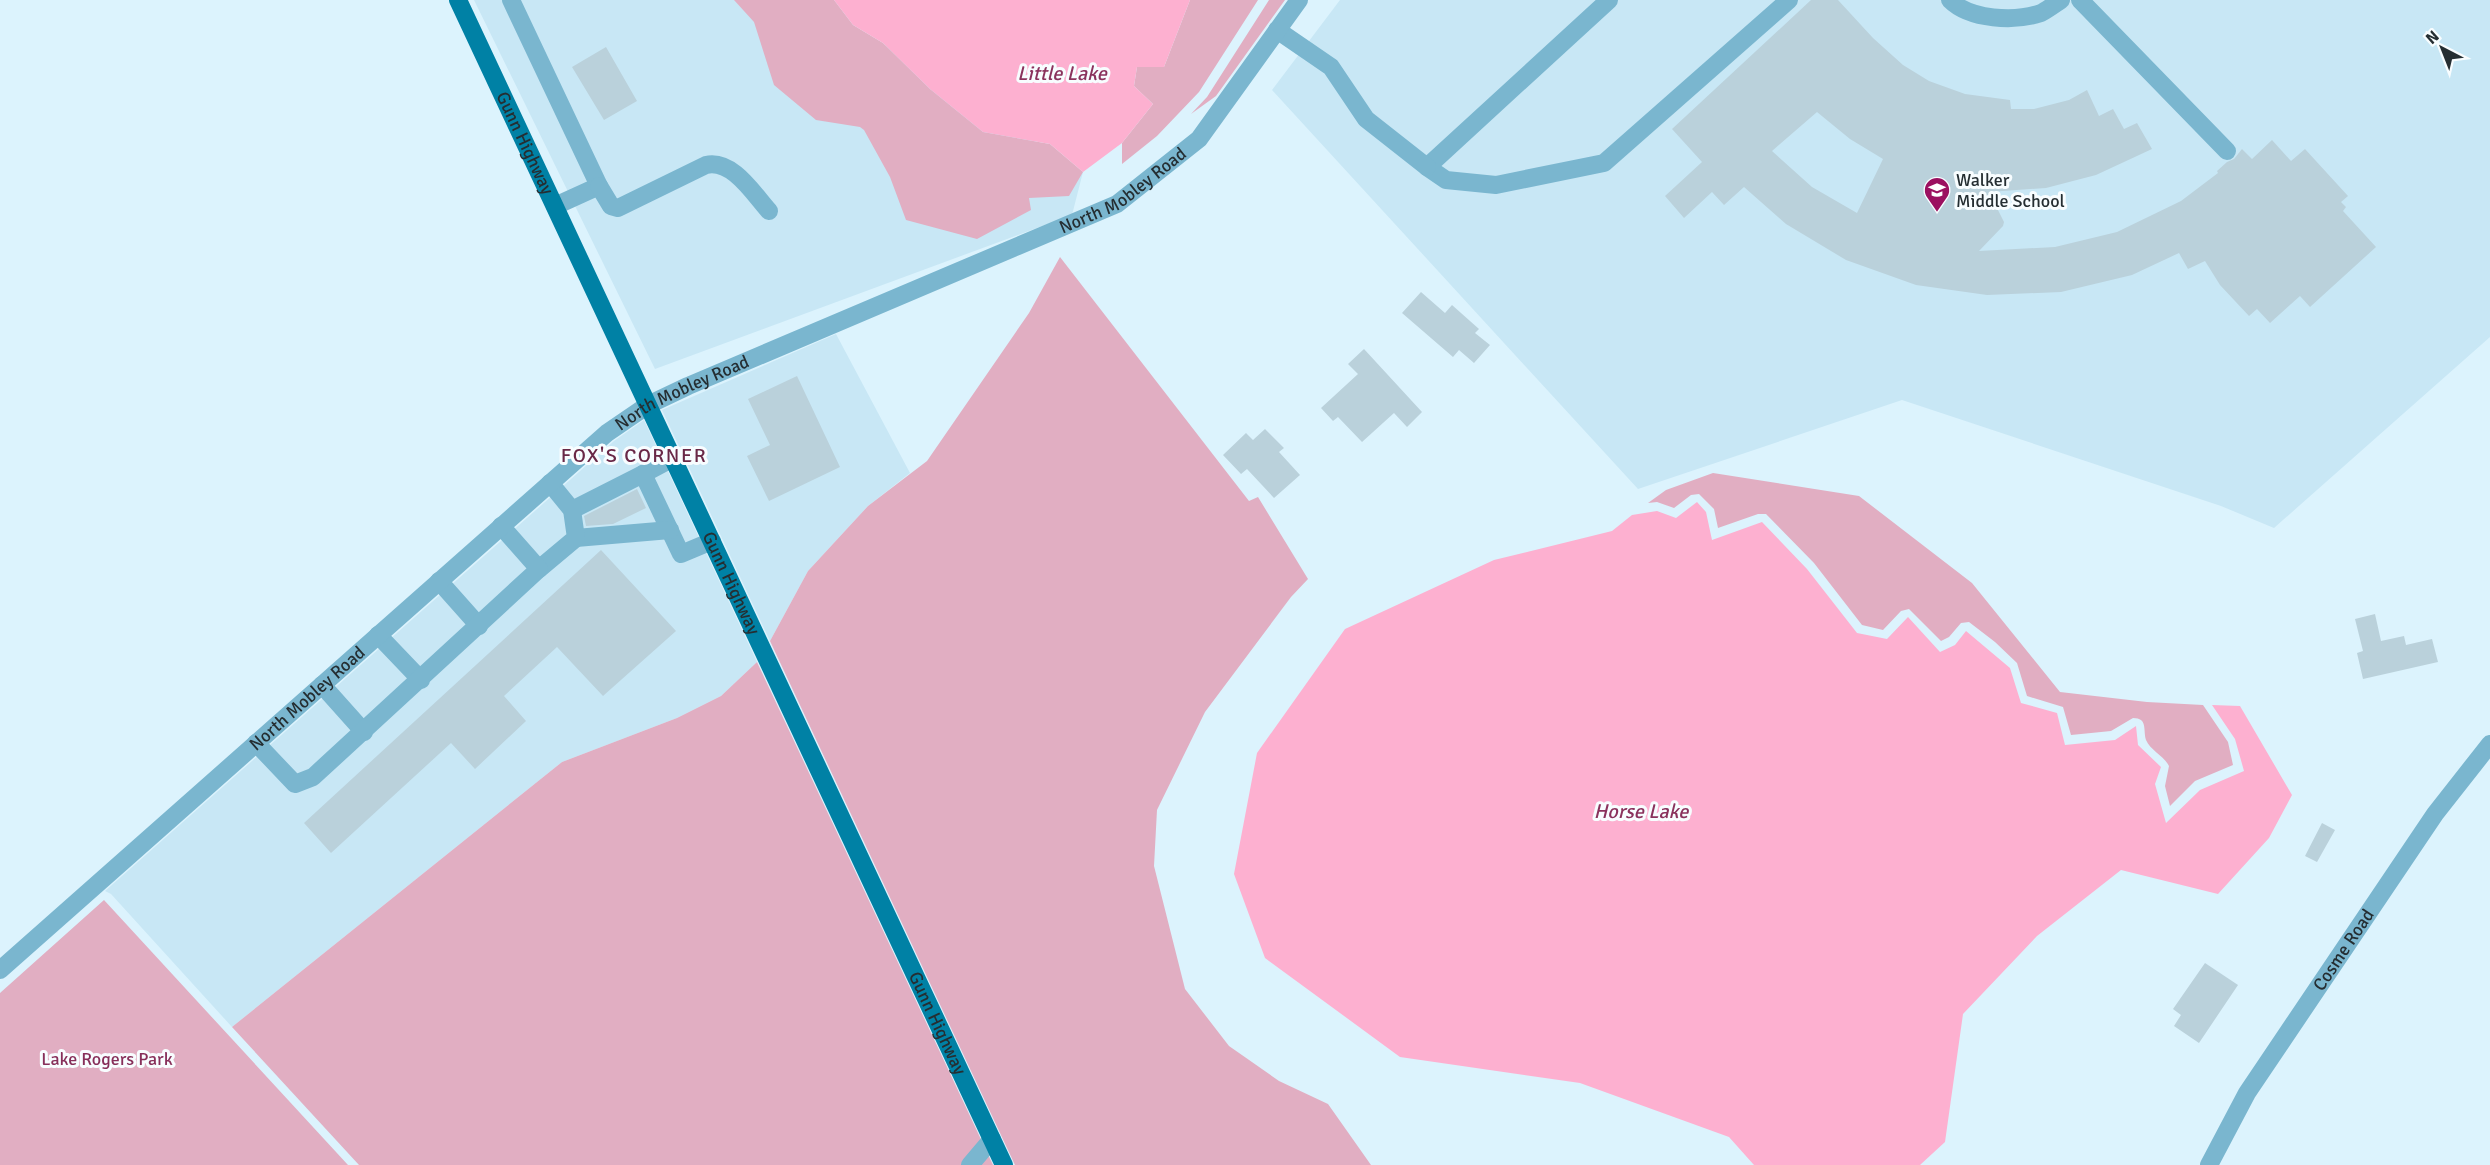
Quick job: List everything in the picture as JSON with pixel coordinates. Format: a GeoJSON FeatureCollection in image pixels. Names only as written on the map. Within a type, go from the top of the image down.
{"type":"FeatureCollection","features":[{"type":"Feature","properties":{"kind":"main road","name":"Gunn Highway"},"geometry":{"type":"LineString","coordinates":[[458,0],[1004,1165]]}},
{"type":"Feature","properties":{"kind":"street"},"geometry":{"type":"LineString","coordinates":[[511,0],[599,186],[611,206],[618,208],[706,165],[715,163],[727,166],[769,211]]}},
{"type":"Feature","properties":{"kind":"street","name":"North Mobley Road"},"geometry":{"type":"LineString","coordinates":[[0,970],[607,433],[648,405],[1117,204],[1199,139],[1299,0]]}},
{"type":"Feature","properties":{"kind":"street"},"geometry":{"type":"LineString","coordinates":[[1427,167],[1609,0]]}},
{"type":"Feature","properties":{"kind":"street"},"geometry":{"type":"LineString","coordinates":[[1277,30],[1331,67],[1366,119],[1427,167],[1446,180],[1496,185],[1604,163],[1789,0]]}},
{"type":"Feature","properties":{"kind":"street"},"geometry":{"type":"LineString","coordinates":[[1950,0],[1957,7],[1997,19],[2041,12],[2061,0]]}},
{"type":"Feature","properties":{"kind":"street"},"geometry":{"type":"LineString","coordinates":[[2080,0],[2227,151]]}},
{"type":"Feature","properties":{"kind":"street"},"geometry":{"type":"LineString","coordinates":[[555,206],[599,186]]}},
{"type":"Feature","properties":{"kind":"street"},"geometry":{"type":"LineString","coordinates":[[572,510],[673,458]]}},
{"type":"Feature","properties":{"kind":"street"},"geometry":{"type":"LineString","coordinates":[[644,474],[681,554],[712,541]]}},
{"type":"Feature","properties":{"kind":"street"},"geometry":{"type":"LineString","coordinates":[[550,483],[572,510],[576,538]]}},
{"type":"Feature","properties":{"kind":"street"},"geometry":{"type":"LineString","coordinates":[[501,526],[539,569]]}},
{"type":"Feature","properties":{"kind":"street"},"geometry":{"type":"LineString","coordinates":[[256,743],[295,784],[313,777],[539,569],[576,538],[670,530]]}},
{"type":"Feature","properties":{"kind":"street"},"geometry":{"type":"LineString","coordinates":[[439,581],[479,626]]}},
{"type":"Feature","properties":{"kind":"street"},"geometry":{"type":"LineString","coordinates":[[378,635],[421,680]]}},
{"type":"Feature","properties":{"kind":"street"},"geometry":{"type":"LineString","coordinates":[[322,685],[364,732]]}},
{"type":"Feature","properties":{"kind":"street","name":"Cosme Road"},"geometry":{"type":"LineString","coordinates":[[2209,1165],[2247,1093],[2434,814],[2490,744]]}},
{"type":"Feature","properties":{"kind":"street"},"geometry":{"type":"LineString","coordinates":[[970,1165],[992,1139]]}},
{"type":"Feature","properties":{"kind":"shaded area"},"geometry":{"type":"Polygon","coordinates":[[[474,0],[834,0],[853,25],[1083,172],[1072,215],[655,369],[474,0]]]}},
{"type":"Feature","properties":{"kind":"shaded area","name":"Walker Middle School"},"geometry":{"type":"Polygon","coordinates":[[[1340,0],[2490,0],[2490,337],[2274,528],[2221,506],[1902,400],[1638,489],[1272,90],[1340,0]]]}},
{"type":"Feature","properties":{"kind":"shaded area"},"geometry":{"type":"Polygon","coordinates":[[[836,334],[910,473],[868,506],[808,571],[770,641],[662,410],[836,334]]]}},
{"type":"Feature","properties":{"kind":"shaded area"},"geometry":{"type":"Polygon","coordinates":[[[644,420],[757,662],[721,696],[677,718],[562,762],[232,1027],[111,894],[105,891],[614,441],[644,420]]]}},
{"type":"Feature","properties":{"kind":"green space"},"geometry":{"type":"Polygon","coordinates":[[[734,0],[834,0],[853,25],[883,43],[930,89],[983,132],[1050,144],[1083,172],[1069,196],[1029,198],[1031,210],[977,239],[906,220],[890,177],[864,130],[860,127],[816,120],[774,85],[754,22],[734,0]]]}},
{"type":"Feature","properties":{"kind":"green space"},"geometry":{"type":"Polygon","coordinates":[[[1190,0],[1258,0],[1199,92],[1157,136],[1122,164],[1122,143],[1153,104],[1134,86],[1137,67],[1164,67],[1190,0]]]}},
{"type":"Feature","properties":{"kind":"green space"},"geometry":{"type":"Polygon","coordinates":[[[1269,0],[1285,0],[1216,96],[1191,114],[1207,97],[1269,0]]]}},
{"type":"Feature","properties":{"kind":"green space"},"geometry":{"type":"Polygon","coordinates":[[[1060,257],[1249,501],[1258,497],[1308,579],[1291,597],[1205,712],[1157,810],[1154,866],[1185,989],[1229,1046],[1279,1081],[1328,1104],[1371,1165],[1015,1165],[770,641],[808,571],[868,506],[927,461],[1029,313],[1060,257]]]}},
{"type":"Feature","properties":{"kind":"green space"},"geometry":{"type":"Polygon","coordinates":[[[1713,473],[1859,496],[1972,583],[2060,692],[2147,702],[2203,705],[2228,742],[2233,765],[2195,781],[2170,806],[2165,786],[2169,766],[2148,744],[2141,720],[2133,718],[2111,731],[2071,735],[2063,707],[2027,696],[2017,663],[1969,622],[1961,623],[1949,637],[1941,641],[1909,609],[1901,611],[1883,630],[1862,625],[1814,563],[1766,514],[1758,514],[1718,528],[1714,509],[1699,494],[1691,495],[1674,508],[1657,502],[1648,503],[1666,490],[1713,473]]]}},
{"type":"Feature","properties":{"kind":"green space"},"geometry":{"type":"Polygon","coordinates":[[[757,662],[993,1165],[359,1165],[232,1027],[562,762],[677,718],[721,696],[757,662]]]}},
{"type":"Feature","properties":{"kind":"green space","name":"Lake Rogers Park"},"geometry":{"type":"Polygon","coordinates":[[[104,900],[348,1165],[0,1165],[0,993],[104,900]]]}},
{"type":"Feature","properties":{"kind":"water","name":"Little Lake"},"geometry":{"type":"Polygon","coordinates":[[[834,0],[1190,0],[1164,67],[1137,67],[1134,86],[1153,104],[1122,143],[1083,172],[1050,144],[983,132],[930,89],[883,43],[853,25],[834,0]]]}},
{"type":"Feature","properties":{"kind":"water","name":"Horse Lake"},"geometry":{"type":"Polygon","coordinates":[[[1697,502],[1706,512],[1712,540],[1762,522],[1807,569],[1857,633],[1887,639],[1908,617],[1940,652],[1955,645],[1966,631],[2010,668],[2021,703],[2057,713],[2065,745],[2115,740],[2136,726],[2138,745],[2161,767],[2155,784],[2166,823],[2200,790],[2244,771],[2235,739],[2212,705],[2240,706],[2292,795],[2269,838],[2218,894],[2121,870],[2037,936],[1963,1014],[1945,1142],[1920,1165],[1754,1165],[1729,1137],[1580,1083],[1400,1057],[1265,958],[1234,874],[1257,753],[1345,629],[1494,560],[1612,531],[1632,515],[1657,511],[1676,518],[1697,502]]]}},
{"type":"Feature","properties":{"kind":"building"},"geometry":{"type":"Polygon","coordinates":[[[1811,0],[1838,0],[1873,38],[1903,65],[1929,81],[1965,94],[2010,100],[2011,109],[2034,109],[2069,100],[2087,90],[2099,116],[2113,109],[2124,129],[2137,123],[2152,149],[2096,175],[2046,188],[1989,192],[2004,222],[2003,226],[1979,251],[2055,247],[2117,232],[2181,201],[2218,173],[2217,171],[2234,159],[2242,149],[2252,159],[2272,140],[2291,161],[2305,149],[2348,196],[2341,202],[2346,207],[2343,211],[2376,247],[2310,307],[2300,296],[2270,323],[2257,309],[2249,316],[2220,285],[2205,261],[2188,269],[2179,253],[2132,275],[2061,292],[1987,295],[1916,285],[1846,260],[1786,224],[1744,187],[1724,205],[1712,192],[1684,218],[1665,196],[1702,162],[1672,129],[1811,0]],[[1817,112],[1772,151],[1812,187],[1857,213],[1883,159],[1850,139],[1817,112]]]}},
{"type":"Feature","properties":{"kind":"building"},"geometry":{"type":"Polygon","coordinates":[[[606,47],[637,101],[604,120],[572,67],[606,47]]]}},
{"type":"Feature","properties":{"kind":"building"},"geometry":{"type":"Polygon","coordinates":[[[1421,292],[1445,313],[1452,305],[1479,329],[1475,333],[1490,345],[1474,363],[1459,350],[1453,357],[1402,313],[1421,292]]]}},
{"type":"Feature","properties":{"kind":"building"},"geometry":{"type":"Polygon","coordinates":[[[1364,349],[1422,412],[1407,427],[1394,413],[1362,442],[1338,417],[1333,421],[1321,408],[1358,374],[1348,364],[1364,349]]]}},
{"type":"Feature","properties":{"kind":"building"},"geometry":{"type":"Polygon","coordinates":[[[797,376],[840,467],[769,501],[747,456],[770,445],[748,399],[797,376]]]}},
{"type":"Feature","properties":{"kind":"building"},"geometry":{"type":"Polygon","coordinates":[[[1265,429],[1284,448],[1279,452],[1300,475],[1274,498],[1247,469],[1241,474],[1223,455],[1246,433],[1253,440],[1265,429]]]}},
{"type":"Feature","properties":{"kind":"building"},"geometry":{"type":"Polygon","coordinates":[[[637,489],[646,508],[613,524],[586,526],[584,516],[637,489]]]}},
{"type":"Feature","properties":{"kind":"building"},"geometry":{"type":"Polygon","coordinates":[[[601,550],[676,631],[603,696],[557,647],[504,696],[526,721],[475,769],[451,743],[331,853],[304,823],[601,550]]]}},
{"type":"Feature","properties":{"kind":"building"},"geometry":{"type":"Polygon","coordinates":[[[2375,614],[2381,641],[2404,636],[2406,645],[2432,639],[2438,662],[2363,679],[2357,653],[2363,651],[2355,619],[2375,614]]]}},
{"type":"Feature","properties":{"kind":"building"},"geometry":{"type":"Polygon","coordinates":[[[2322,823],[2335,830],[2317,862],[2305,856],[2322,823]]]}},
{"type":"Feature","properties":{"kind":"building"},"geometry":{"type":"Polygon","coordinates":[[[2205,963],[2238,985],[2199,1043],[2174,1026],[2181,1015],[2173,1009],[2205,963]]]}},
{"type":"Feature","properties":{"kind":"place","name":"Walker Middle School"},"geometry":{"type":"Point","coordinates":[1937,213]}},
{"type":"Feature","properties":{"kind":"district","name":"FOX'S CORNER"},"geometry":{"type":"Point","coordinates":[634,455]}}]}
